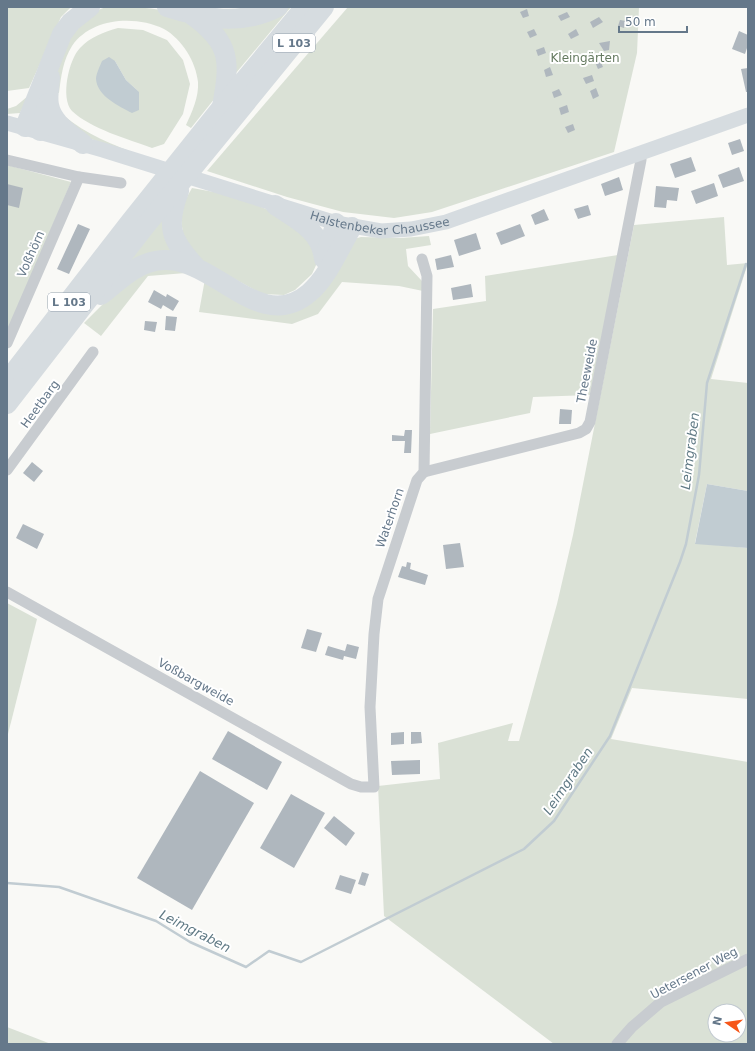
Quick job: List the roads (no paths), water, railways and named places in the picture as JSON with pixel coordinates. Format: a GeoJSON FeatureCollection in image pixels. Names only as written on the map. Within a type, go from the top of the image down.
{"type":"FeatureCollection","features":[{"type":"Feature","properties":{"kind":"highway"},"geometry":{"type":"LineString","coordinates":[[24,127],[62,34],[71,22],[90,7]]}},
{"type":"Feature","properties":{"kind":"highway","name":"L 103"},"geometry":{"type":"LineString","coordinates":[[167,7],[191,14],[239,20],[264,14],[278,7]]}},
{"type":"Feature","properties":{"kind":"highway","name":"L 103"},"geometry":{"type":"LineString","coordinates":[[7,381],[222,107],[305,7]]}},
{"type":"Feature","properties":{"kind":"highway","name":"L 103"},"geometry":{"type":"LineString","coordinates":[[7,404],[184,178],[324,7]]}},
{"type":"Feature","properties":{"kind":"highway","name":"L 103"},"geometry":{"type":"LineString","coordinates":[[191,14],[208,26],[220,41],[224,49],[228,64],[227,81],[222,107]]}},
{"type":"Feature","properties":{"kind":"highway"},"geometry":{"type":"LineString","coordinates":[[49,67],[48,103],[52,116],[59,124],[83,144]]}},
{"type":"Feature","properties":{"kind":"highway"},"geometry":{"type":"LineString","coordinates":[[24,127],[48,103]]}},
{"type":"Feature","properties":{"kind":"highway","name":"L 103"},"geometry":{"type":"LineString","coordinates":[[184,178],[172,209],[171,226],[176,244],[195,266]]}},
{"type":"Feature","properties":{"kind":"highway"},"geometry":{"type":"LineString","coordinates":[[275,205],[316,235],[323,248],[324,260]]}},
{"type":"Feature","properties":{"kind":"highway"},"geometry":{"type":"LineString","coordinates":[[317,284],[324,260],[344,225]]}},
{"type":"Feature","properties":{"kind":"highway","name":"L 103"},"geometry":{"type":"LineString","coordinates":[[78,313],[129,273],[148,263],[178,260],[195,266],[254,300],[267,305],[280,305],[296,301],[310,292],[338,254],[344,225]]}},
{"type":"Feature","properties":{"kind":"main road","name":"Halstenbeker Chaussee"},"geometry":{"type":"LineString","coordinates":[[24,127],[138,161],[275,205],[344,225],[381,231],[410,229],[446,222],[748,115]]}},
{"type":"Feature","properties":{"kind":"street","name":"Theeweide"},"geometry":{"type":"LineString","coordinates":[[424,472],[579,433],[586,429],[590,422],[641,160],[640,152]]}},
{"type":"Feature","properties":{"kind":"street"},"geometry":{"type":"LineString","coordinates":[[7,160],[79,177],[121,183]]}},
{"type":"Feature","properties":{"kind":"street","name":"Voßhörn"},"geometry":{"type":"LineString","coordinates":[[7,343],[79,177]]}},
{"type":"Feature","properties":{"kind":"street","name":"Waterhorn"},"geometry":{"type":"LineString","coordinates":[[374,787],[370,707],[374,634],[378,599],[417,480],[424,472],[427,276],[422,259]]}},
{"type":"Feature","properties":{"kind":"street","name":"Heetbarg"},"geometry":{"type":"LineString","coordinates":[[7,470],[93,352]]}},
{"type":"Feature","properties":{"kind":"street","name":"Voßbargweide"},"geometry":{"type":"LineString","coordinates":[[7,592],[352,784],[361,787],[374,787]]}},
{"type":"Feature","properties":{"kind":"street","name":"Uetersener Weg"},"geometry":{"type":"LineString","coordinates":[[617,1044],[632,1027],[661,1002],[748,959]]}},
{"type":"Feature","properties":{"kind":"waterway","name":"Leimgraben"},"geometry":{"type":"LineString","coordinates":[[7,883],[59,887],[156,921],[190,942],[246,967],[269,951],[301,962],[524,849],[554,821],[610,736],[680,562],[686,544],[699,475],[707,383],[746,264]]}},
{"type":"Feature","properties":{"kind":"park label","name":"Kleingärten"},"geometry":{"type":"Point","coordinates":[585,58]}}]}
